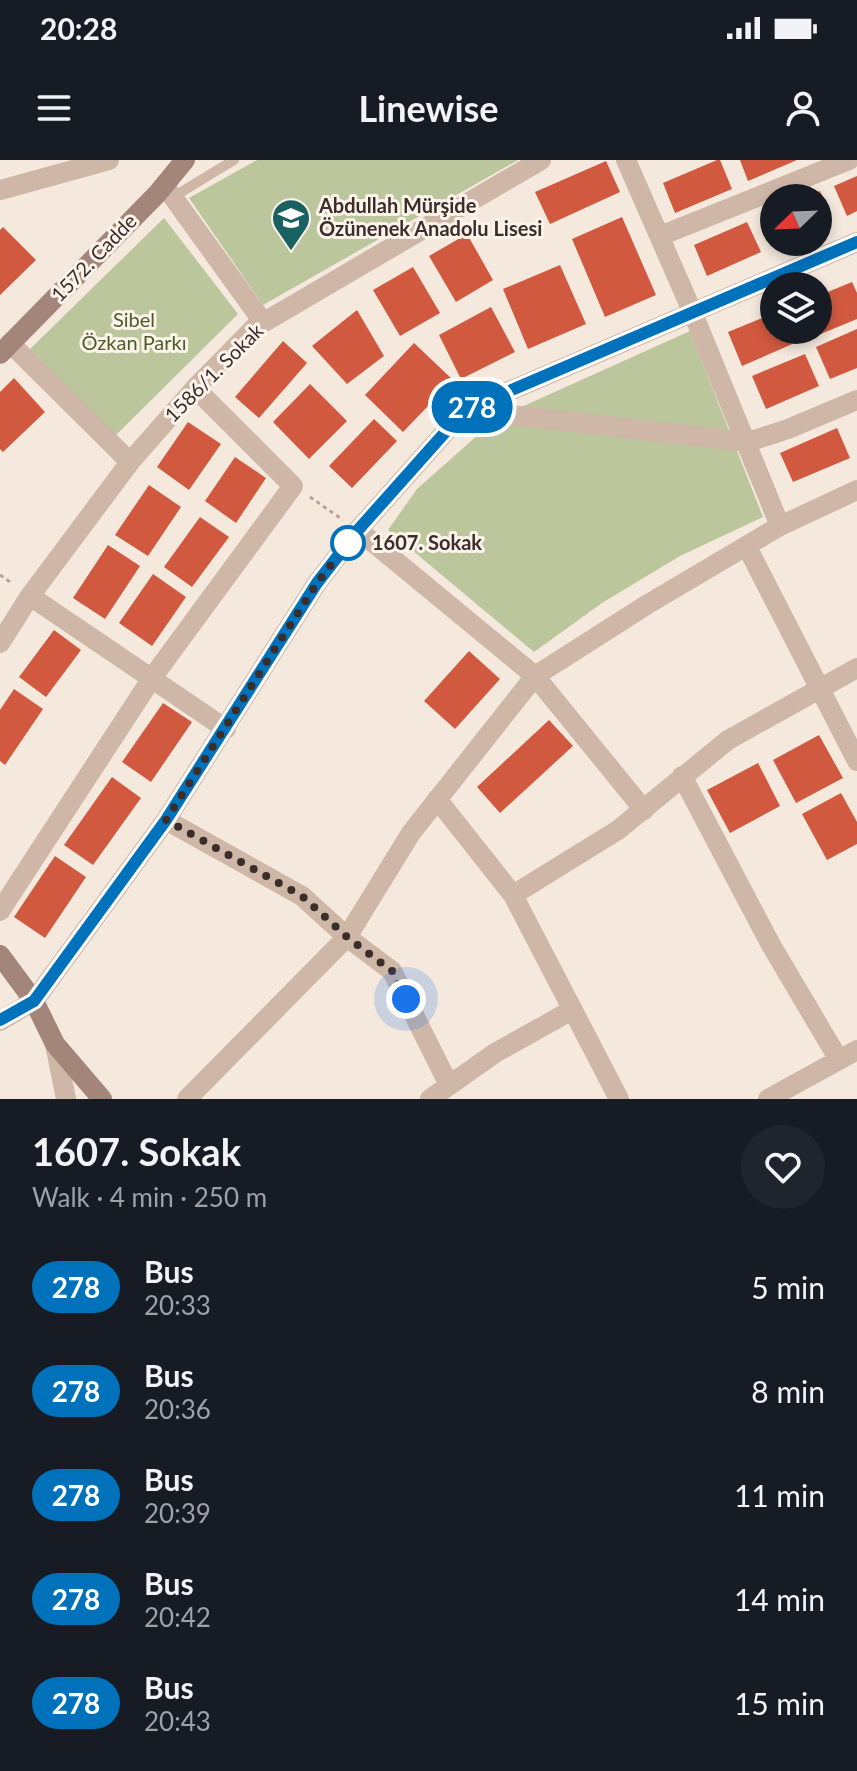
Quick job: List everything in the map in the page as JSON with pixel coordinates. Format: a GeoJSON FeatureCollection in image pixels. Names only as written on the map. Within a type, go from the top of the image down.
{"type":"FeatureCollection","features":[{"type":"Feature","properties":{"kind":"main road","name":"1572. Cadde"},"geometry":{"type":"LineString","coordinates":[[5,349],[169,191],[185,160]]}},
{"type":"Feature","properties":{"kind":"main road"},"geometry":{"type":"LineString","coordinates":[[0,955],[7,978],[34,1001],[55,1044],[102,1099]]}},
{"type":"Feature","properties":{"kind":"street"},"geometry":{"type":"LineString","coordinates":[[4,192],[109,160]]}},
{"type":"Feature","properties":{"kind":"street","name":"1586/1. Sokak"},"geometry":{"type":"LineString","coordinates":[[0,643],[30,596],[130,462],[195,388],[263,322],[541,160]]}},
{"type":"Feature","properties":{"kind":"street"},"geometry":{"type":"LineString","coordinates":[[626,160],[748,442],[780,526]]}},
{"type":"Feature","properties":{"kind":"street"},"geometry":{"type":"LineString","coordinates":[[660,236],[849,160]]}},
{"type":"Feature","properties":{"kind":"street"},"geometry":{"type":"LineString","coordinates":[[169,191],[263,322]]}},
{"type":"Feature","properties":{"kind":"street"},"geometry":{"type":"LineString","coordinates":[[0,1021],[34,1001],[166,820],[317,583],[358,530],[465,410],[857,242]]}},
{"type":"Feature","properties":{"kind":"street"},"geometry":{"type":"LineString","coordinates":[[5,349],[130,462]]}},
{"type":"Feature","properties":{"kind":"street"},"geometry":{"type":"LineString","coordinates":[[0,911],[152,678],[293,486],[195,388]]}},
{"type":"Feature","properties":{"kind":"street"},"geometry":{"type":"LineString","coordinates":[[465,410],[748,442],[857,400]]}},
{"type":"Feature","properties":{"kind":"street"},"geometry":{"type":"LineString","coordinates":[[187,1099],[347,937],[411,833],[535,676],[648,604],[780,526],[857,490]]}},
{"type":"Feature","properties":{"kind":"street"},"geometry":{"type":"LineString","coordinates":[[358,530],[535,676],[644,810]]}},
{"type":"Feature","properties":{"kind":"street"},"geometry":{"type":"LineString","coordinates":[[747,547],[857,761]]}},
{"type":"Feature","properties":{"kind":"street"},"geometry":{"type":"LineString","coordinates":[[30,596],[226,729]]}},
{"type":"Feature","properties":{"kind":"street"},"geometry":{"type":"LineString","coordinates":[[513,895],[618,830],[728,740],[857,668]]}},
{"type":"Feature","properties":{"kind":"street"},"geometry":{"type":"LineString","coordinates":[[682,776],[771,945],[848,1055],[768,1099]]}},
{"type":"Feature","properties":{"kind":"street"},"geometry":{"type":"LineString","coordinates":[[437,799],[513,895],[619,1099]]}},
{"type":"Feature","properties":{"kind":"street"},"geometry":{"type":"LineString","coordinates":[[166,820],[302,896],[347,937],[392,971],[449,1085]]}},
{"type":"Feature","properties":{"kind":"street"},"geometry":{"type":"LineString","coordinates":[[430,1099],[495,1053],[572,1010]]}},
{"type":"Feature","properties":{"kind":"street"},"geometry":{"type":"LineString","coordinates":[[55,1044],[66,1099]]}},
{"type":"Feature","properties":{"kind":"lane"},"geometry":{"type":"LineString","coordinates":[[169,191],[234,160]]}},
{"type":"Feature","properties":{"kind":"path"},"geometry":{"type":"LineString","coordinates":[[293,486],[358,530]]}},
{"type":"Feature","properties":{"kind":"green space","name":"Abdullah Mürşide Özünenek Anadolu Lisesi"},"geometry":{"type":"Polygon","coordinates":[[[257,160],[518,160],[263,305],[189,198],[257,160]]]}},
{"type":"Feature","properties":{"kind":"green space","name":"Sibel Özkan Parkı"},"geometry":{"type":"Polygon","coordinates":[[[164,218],[238,314],[115,436],[30,349],[164,218]]]}},
{"type":"Feature","properties":{"kind":"green space"},"geometry":{"type":"Polygon","coordinates":[[[690,331],[763,517],[680,556],[602,603],[534,652],[388,530],[417,489],[497,418],[690,331]]]}},
{"type":"Feature","properties":{"kind":"building"},"geometry":{"type":"Polygon","coordinates":[[[720,160],[732,189],[675,213],[663,183],[720,160]]]}},
{"type":"Feature","properties":{"kind":"building"},"geometry":{"type":"Polygon","coordinates":[[[740,160],[797,160],[748,181],[740,160]]]}},
{"type":"Feature","properties":{"kind":"building"},"geometry":{"type":"Polygon","coordinates":[[[606,161],[620,192],[550,224],[535,192],[606,161]]]}},
{"type":"Feature","properties":{"kind":"building"},"geometry":{"type":"Polygon","coordinates":[[[857,176],[857,211],[847,216],[834,186],[857,176]]]}},
{"type":"Feature","properties":{"kind":"building"},"geometry":{"type":"Polygon","coordinates":[[[622,217],[656,295],[605,317],[572,239],[622,217]]]}},
{"type":"Feature","properties":{"kind":"building"},"geometry":{"type":"Polygon","coordinates":[[[747,222],[760,252],[707,276],[694,245],[747,222]]]}},
{"type":"Feature","properties":{"kind":"building"},"geometry":{"type":"Polygon","coordinates":[[[3,227],[36,260],[0,295],[0,230],[3,227]]]}},
{"type":"Feature","properties":{"kind":"building"},"geometry":{"type":"Polygon","coordinates":[[[467,234],[493,280],[456,302],[429,256],[467,234]]]}},
{"type":"Feature","properties":{"kind":"building"},"geometry":{"type":"Polygon","coordinates":[[[560,265],[586,324],[528,349],[503,289],[560,265]]]}},
{"type":"Feature","properties":{"kind":"building"},"geometry":{"type":"Polygon","coordinates":[[[413,267],[440,313],[400,336],[373,290],[413,267]]]}},
{"type":"Feature","properties":{"kind":"building"},"geometry":{"type":"Polygon","coordinates":[[[852,282],[857,293],[857,319],[832,329],[832,290],[852,282]]]}},
{"type":"Feature","properties":{"kind":"building"},"geometry":{"type":"Polygon","coordinates":[[[491,307],[515,352],[461,379],[439,335],[491,307]]]}},
{"type":"Feature","properties":{"kind":"building"},"geometry":{"type":"Polygon","coordinates":[[[357,310],[384,356],[347,384],[312,346],[357,310]]]}},
{"type":"Feature","properties":{"kind":"building"},"geometry":{"type":"Polygon","coordinates":[[[760,319],[760,344],[792,344],[742,366],[728,332],[760,319]]]}},
{"type":"Feature","properties":{"kind":"building"},"geometry":{"type":"Polygon","coordinates":[[[857,329],[857,368],[830,379],[816,347],[832,344],[832,340],[857,329]]]}},
{"type":"Feature","properties":{"kind":"building"},"geometry":{"type":"Polygon","coordinates":[[[283,341],[307,363],[259,418],[235,397],[283,341]]]}},
{"type":"Feature","properties":{"kind":"building"},"geometry":{"type":"Polygon","coordinates":[[[414,343],[453,380],[403,432],[365,395],[414,343]]]}},
{"type":"Feature","properties":{"kind":"building"},"geometry":{"type":"Polygon","coordinates":[[[805,354],[819,386],[766,409],[752,376],[805,354]]]}},
{"type":"Feature","properties":{"kind":"building"},"geometry":{"type":"Polygon","coordinates":[[[14,378],[45,412],[3,452],[0,449],[0,392],[14,378]]]}},
{"type":"Feature","properties":{"kind":"building"},"geometry":{"type":"Polygon","coordinates":[[[310,384],[347,421],[309,459],[273,422],[310,384]]]}},
{"type":"Feature","properties":{"kind":"building"},"geometry":{"type":"Polygon","coordinates":[[[374,419],[397,441],[352,488],[329,466],[374,419]]]}},
{"type":"Feature","properties":{"kind":"building"},"geometry":{"type":"Polygon","coordinates":[[[188,422],[221,444],[189,490],[157,467],[188,422]]]}},
{"type":"Feature","properties":{"kind":"building"},"geometry":{"type":"Polygon","coordinates":[[[837,428],[850,458],[793,482],[780,453],[837,428]]]}},
{"type":"Feature","properties":{"kind":"building"},"geometry":{"type":"Polygon","coordinates":[[[235,457],[266,478],[236,523],[205,501],[235,457]]]}},
{"type":"Feature","properties":{"kind":"building"},"geometry":{"type":"Polygon","coordinates":[[[149,485],[181,507],[148,556],[115,535],[149,485]]]}},
{"type":"Feature","properties":{"kind":"building"},"geometry":{"type":"Polygon","coordinates":[[[200,517],[229,537],[192,587],[164,567],[200,517]]]}},
{"type":"Feature","properties":{"kind":"building"},"geometry":{"type":"Polygon","coordinates":[[[108,545],[140,566],[105,619],[73,598],[108,545]]]}},
{"type":"Feature","properties":{"kind":"building"},"geometry":{"type":"Polygon","coordinates":[[[153,574],[186,597],[152,646],[119,623],[153,574]]]}},
{"type":"Feature","properties":{"kind":"building"},"geometry":{"type":"Polygon","coordinates":[[[54,630],[81,650],[46,697],[19,677],[54,630]]]}},
{"type":"Feature","properties":{"kind":"building"},"geometry":{"type":"Polygon","coordinates":[[[469,651],[500,679],[455,729],[424,701],[469,651]]]}},
{"type":"Feature","properties":{"kind":"building"},"geometry":{"type":"Polygon","coordinates":[[[14,689],[43,709],[5,765],[0,761],[0,710],[14,689]]]}},
{"type":"Feature","properties":{"kind":"building"},"geometry":{"type":"Polygon","coordinates":[[[163,703],[192,722],[151,782],[122,762],[163,703]]]}},
{"type":"Feature","properties":{"kind":"building"},"geometry":{"type":"Polygon","coordinates":[[[549,720],[573,746],[500,813],[477,787],[549,720]]]}},
{"type":"Feature","properties":{"kind":"building"},"geometry":{"type":"Polygon","coordinates":[[[819,735],[843,778],[796,803],[773,760],[819,735]]]}},
{"type":"Feature","properties":{"kind":"building"},"geometry":{"type":"Polygon","coordinates":[[[758,763],[780,806],[730,833],[707,790],[758,763]]]}},
{"type":"Feature","properties":{"kind":"building"},"geometry":{"type":"Polygon","coordinates":[[[112,777],[141,798],[93,865],[64,845],[112,777]]]}},
{"type":"Feature","properties":{"kind":"building"},"geometry":{"type":"Polygon","coordinates":[[[841,793],[857,822],[857,844],[827,860],[802,814],[841,793]]]}},
{"type":"Feature","properties":{"kind":"building"},"geometry":{"type":"Polygon","coordinates":[[[55,856],[86,877],[45,938],[14,917],[55,856]]]}},
{"type":"Feature","properties":{"kind":"bus line","name":"278"},"geometry":{"type":"LineString","coordinates":[[0,1020],[34,1001],[166,820],[317,583],[358,530],[465,410],[857,242]]}},
{"type":"Feature","properties":{"kind":"place","name":"Abdullah Mürşide Özünenek Anadolu Lisesi"},"geometry":{"type":"Point","coordinates":[291,252]}},
{"type":"Feature","properties":{"kind":"place","name":"1607. Sokak"},"geometry":{"type":"Point","coordinates":[348,543]}},
{"type":"Feature","properties":{"kind":"route"},"geometry":{"type":"LineString","coordinates":[[348,543],[317,583],[166,820],[302,896],[347,937],[392,971],[406,999]]}}]}
